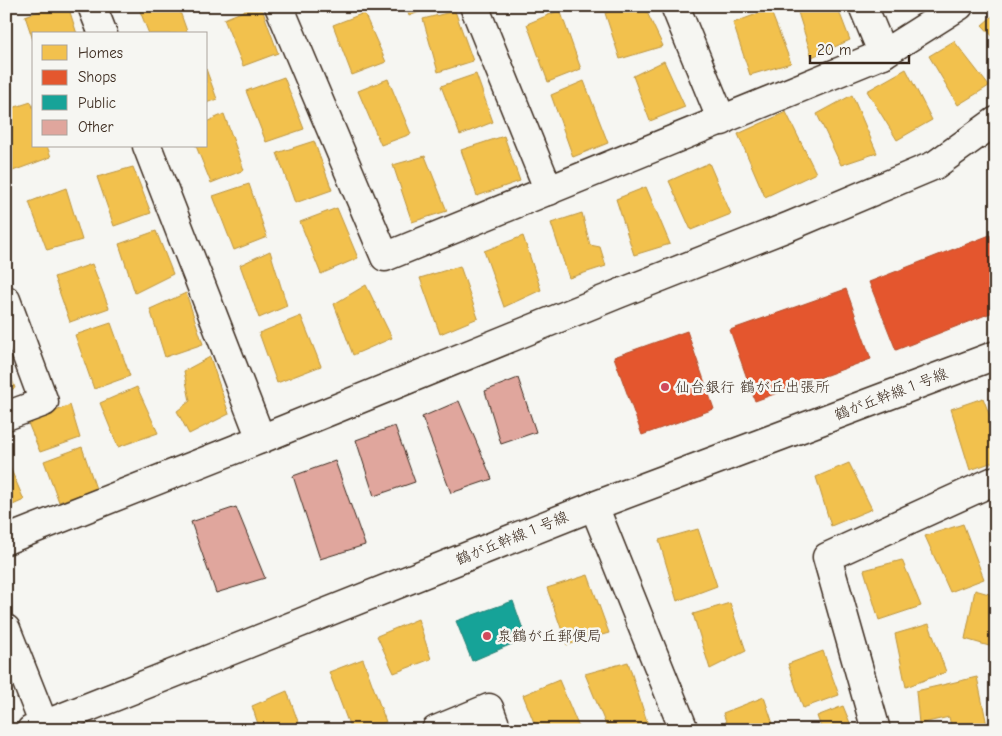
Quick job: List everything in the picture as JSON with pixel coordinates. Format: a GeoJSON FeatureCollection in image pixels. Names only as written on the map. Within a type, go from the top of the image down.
{"type":"FeatureCollection","features":[{"type":"Feature","properties":{"kind":"street"},"geometry":{"type":"LineString","coordinates":[[92,6],[102,32]]}},
{"type":"Feature","properties":{"kind":"street"},"geometry":{"type":"LineString","coordinates":[[280,6],[385,257],[883,54],[959,6]]}},
{"type":"Feature","properties":{"kind":"street"},"geometry":{"type":"LineString","coordinates":[[474,6],[549,190]]}},
{"type":"Feature","properties":{"kind":"street"},"geometry":{"type":"LineString","coordinates":[[675,6],[722,120]]}},
{"type":"Feature","properties":{"kind":"street"},"geometry":{"type":"LineString","coordinates":[[863,6],[883,54]]}},
{"type":"Feature","properties":{"kind":"street"},"geometry":{"type":"LineString","coordinates":[[6,540],[790,226],[935,164],[996,121]]}},
{"type":"Feature","properties":{"kind":"street"},"geometry":{"type":"LineString","coordinates":[[148,148],[261,439]]}},
{"type":"Feature","properties":{"kind":"street"},"geometry":{"type":"LineString","coordinates":[[6,300],[44,402],[6,416]]}},
{"type":"Feature","properties":{"kind":"street","name":"鶴が丘幹線１号線"},"geometry":{"type":"LineString","coordinates":[[40,728],[594,506],[996,355]]}},
{"type":"Feature","properties":{"kind":"street"},"geometry":{"type":"LineString","coordinates":[[876,730],[827,557],[996,480]]}},
{"type":"Feature","properties":{"kind":"street"},"geometry":{"type":"LineString","coordinates":[[594,506],[684,730]]}},
{"type":"Feature","properties":{"kind":"street"},"geometry":{"type":"LineString","coordinates":[[6,629],[40,728]]}},
{"type":"Feature","properties":{"kind":"street"},"geometry":{"type":"LineString","coordinates":[[436,730],[489,708],[497,730]]}},
{"type":"Feature","properties":{"kind":"building: Homes"},"geometry":{"type":"Polygon","coordinates":[[[54,6],[68,6],[76,32],[32,32],[32,37],[25,16],[54,6]]]}},
{"type":"Feature","properties":{"kind":"building: Homes"},"geometry":{"type":"Polygon","coordinates":[[[138,6],[178,6],[187,32],[148,32],[138,6]]]}},
{"type":"Feature","properties":{"kind":"building: Homes"},"geometry":{"type":"Polygon","coordinates":[[[256,6],[261,6],[278,53],[243,66],[224,19],[256,6]]]}},
{"type":"Feature","properties":{"kind":"building: Homes"},"geometry":{"type":"Polygon","coordinates":[[[406,6],[434,6],[409,16],[406,6]]]}},
{"type":"Feature","properties":{"kind":"building: Homes"},"geometry":{"type":"Polygon","coordinates":[[[625,6],[644,6],[663,46],[620,59],[605,13],[625,6]]]}},
{"type":"Feature","properties":{"kind":"building: Homes"},"geometry":{"type":"Polygon","coordinates":[[[796,6],[837,6],[850,40],[812,57],[796,6]]]}},
{"type":"Feature","properties":{"kind":"building: Homes"},"geometry":{"type":"Polygon","coordinates":[[[770,9],[791,63],[750,75],[733,23],[770,9]]]}},
{"type":"Feature","properties":{"kind":"building: Homes"},"geometry":{"type":"Polygon","coordinates":[[[560,10],[581,69],[548,82],[527,24],[560,10]]]}},
{"type":"Feature","properties":{"kind":"building: Homes"},"geometry":{"type":"Polygon","coordinates":[[[455,11],[473,61],[438,72],[423,19],[455,11]]]}},
{"type":"Feature","properties":{"kind":"building: Homes"},"geometry":{"type":"Polygon","coordinates":[[[364,13],[386,62],[352,75],[333,25],[364,13]]]}},
{"type":"Feature","properties":{"kind":"building: Homes"},"geometry":{"type":"Polygon","coordinates":[[[996,13],[996,40],[982,25],[996,13]]]}},
{"type":"Feature","properties":{"kind":"building: Homes"},"geometry":{"type":"Polygon","coordinates":[[[954,41],[989,86],[958,105],[929,56],[954,41]]]}},
{"type":"Feature","properties":{"kind":"building: Homes"},"geometry":{"type":"Polygon","coordinates":[[[664,61],[685,107],[650,121],[633,76],[664,61]]]}},
{"type":"Feature","properties":{"kind":"building: Homes"},"geometry":{"type":"Polygon","coordinates":[[[906,69],[932,120],[897,140],[867,91],[906,69]]]}},
{"type":"Feature","properties":{"kind":"building: Homes"},"geometry":{"type":"Polygon","coordinates":[[[208,74],[217,99],[208,102],[208,74]]]}},
{"type":"Feature","properties":{"kind":"building: Homes"},"geometry":{"type":"Polygon","coordinates":[[[476,74],[493,122],[460,135],[441,86],[476,74]]]}},
{"type":"Feature","properties":{"kind":"building: Homes"},"geometry":{"type":"Polygon","coordinates":[[[284,77],[304,129],[266,142],[246,91],[284,77]]]}},
{"type":"Feature","properties":{"kind":"building: Homes"},"geometry":{"type":"Polygon","coordinates":[[[388,79],[411,134],[381,145],[358,91],[388,79]]]}},
{"type":"Feature","properties":{"kind":"building: Homes"},"geometry":{"type":"Polygon","coordinates":[[[584,81],[608,143],[573,157],[551,95],[584,81]]]}},
{"type":"Feature","properties":{"kind":"building: Homes"},"geometry":{"type":"Polygon","coordinates":[[[852,95],[877,153],[841,165],[817,114],[852,95]]]}},
{"type":"Feature","properties":{"kind":"building: Homes"},"geometry":{"type":"Polygon","coordinates":[[[31,102],[32,148],[48,148],[51,157],[10,172],[6,161],[6,110],[31,102]]]}},
{"type":"Feature","properties":{"kind":"building: Homes"},"geometry":{"type":"Polygon","coordinates":[[[786,112],[816,173],[765,197],[738,134],[786,112]]]}},
{"type":"Feature","properties":{"kind":"building: Homes"},"geometry":{"type":"Polygon","coordinates":[[[224,114],[244,170],[211,183],[197,148],[208,148],[208,121],[224,114]]]}},
{"type":"Feature","properties":{"kind":"building: Homes"},"geometry":{"type":"Polygon","coordinates":[[[504,136],[520,181],[477,196],[461,150],[504,136]]]}},
{"type":"Feature","properties":{"kind":"building: Homes"},"geometry":{"type":"Polygon","coordinates":[[[314,141],[332,190],[295,203],[277,153],[314,141]]]}},
{"type":"Feature","properties":{"kind":"building: Homes"},"geometry":{"type":"Polygon","coordinates":[[[425,156],[447,211],[412,222],[393,165],[425,156]]]}},
{"type":"Feature","properties":{"kind":"building: Homes"},"geometry":{"type":"Polygon","coordinates":[[[709,163],[731,214],[691,230],[669,181],[709,163]]]}},
{"type":"Feature","properties":{"kind":"building: Homes"},"geometry":{"type":"Polygon","coordinates":[[[133,167],[151,213],[114,226],[97,177],[133,167]]]}},
{"type":"Feature","properties":{"kind":"building: Homes"},"geometry":{"type":"Polygon","coordinates":[[[249,184],[267,237],[234,250],[213,196],[249,184]]]}},
{"type":"Feature","properties":{"kind":"building: Homes"},"geometry":{"type":"Polygon","coordinates":[[[646,187],[670,244],[634,255],[616,199],[646,187]]]}},
{"type":"Feature","properties":{"kind":"building: Homes"},"geometry":{"type":"Polygon","coordinates":[[[66,188],[82,240],[47,250],[29,202],[66,188]]]}},
{"type":"Feature","properties":{"kind":"building: Homes"},"geometry":{"type":"Polygon","coordinates":[[[337,208],[358,258],[321,274],[300,222],[337,208]]]}},
{"type":"Feature","properties":{"kind":"building: Homes"},"geometry":{"type":"Polygon","coordinates":[[[582,213],[590,245],[600,247],[606,266],[569,278],[551,223],[582,213]]]}},
{"type":"Feature","properties":{"kind":"building: Homes"},"geometry":{"type":"Polygon","coordinates":[[[156,231],[173,274],[135,293],[119,244],[156,231]]]}},
{"type":"Feature","properties":{"kind":"building: Homes"},"geometry":{"type":"Polygon","coordinates":[[[523,236],[541,290],[504,307],[484,251],[523,236]]]}},
{"type":"Feature","properties":{"kind":"building: Homes"},"geometry":{"type":"Polygon","coordinates":[[[270,251],[287,306],[259,318],[240,265],[270,251]]]}},
{"type":"Feature","properties":{"kind":"building: Homes"},"geometry":{"type":"Polygon","coordinates":[[[92,264],[109,308],[70,322],[54,277],[92,264]]]}},
{"type":"Feature","properties":{"kind":"building: Homes"},"geometry":{"type":"Polygon","coordinates":[[[460,266],[478,318],[440,334],[420,278],[460,266]]]}},
{"type":"Feature","properties":{"kind":"building: Homes"},"geometry":{"type":"Polygon","coordinates":[[[366,285],[392,338],[353,355],[334,304],[366,285]]]}},
{"type":"Feature","properties":{"kind":"building: Homes"},"geometry":{"type":"Polygon","coordinates":[[[186,293],[203,344],[165,357],[150,309],[186,293]]]}},
{"type":"Feature","properties":{"kind":"building: Homes"},"geometry":{"type":"Polygon","coordinates":[[[301,316],[321,366],[277,383],[259,333],[301,316]]]}},
{"type":"Feature","properties":{"kind":"building: Homes"},"geometry":{"type":"Polygon","coordinates":[[[111,323],[130,376],[94,389],[75,335],[111,323]]]}},
{"type":"Feature","properties":{"kind":"building: Homes"},"geometry":{"type":"Polygon","coordinates":[[[210,357],[229,414],[189,434],[177,411],[190,401],[184,371],[210,357]]]}},
{"type":"Feature","properties":{"kind":"building: Homes"},"geometry":{"type":"Polygon","coordinates":[[[6,362],[15,388],[6,392],[6,362]]]}},
{"type":"Feature","properties":{"kind":"building: Homes"},"geometry":{"type":"Polygon","coordinates":[[[137,387],[158,433],[118,447],[100,403],[137,387]]]}},
{"type":"Feature","properties":{"kind":"building: Homes"},"geometry":{"type":"Polygon","coordinates":[[[983,398],[996,431],[996,461],[970,470],[951,409],[983,398]]]}},
{"type":"Feature","properties":{"kind":"building: Homes"},"geometry":{"type":"Polygon","coordinates":[[[70,405],[80,438],[40,452],[28,423],[70,405]]]}},
{"type":"Feature","properties":{"kind":"building: Homes"},"geometry":{"type":"Polygon","coordinates":[[[82,447],[96,489],[59,502],[44,461],[82,447]]]}},
{"type":"Feature","properties":{"kind":"building: Homes"},"geometry":{"type":"Polygon","coordinates":[[[6,458],[24,500],[6,508],[6,458]]]}},
{"type":"Feature","properties":{"kind":"building: Homes"},"geometry":{"type":"Polygon","coordinates":[[[849,463],[872,509],[831,526],[816,477],[849,463]]]}},
{"type":"Feature","properties":{"kind":"building: Homes"},"geometry":{"type":"Polygon","coordinates":[[[963,524],[984,579],[950,592],[925,536],[963,524]]]}},
{"type":"Feature","properties":{"kind":"building: Homes"},"geometry":{"type":"Polygon","coordinates":[[[698,529],[717,586],[677,601],[659,540],[698,529]]]}},
{"type":"Feature","properties":{"kind":"building: Homes"},"geometry":{"type":"Polygon","coordinates":[[[902,560],[921,606],[879,620],[864,570],[902,560]]]}},
{"type":"Feature","properties":{"kind":"building: Homes"},"geometry":{"type":"Polygon","coordinates":[[[588,575],[609,633],[567,645],[547,588],[588,575]]]}},
{"type":"Feature","properties":{"kind":"building: Homes"},"geometry":{"type":"Polygon","coordinates":[[[975,590],[996,596],[996,648],[965,639],[975,590]]]}},
{"type":"Feature","properties":{"kind":"building: Homes"},"geometry":{"type":"Polygon","coordinates":[[[730,603],[746,651],[710,669],[693,614],[730,603]]]}},
{"type":"Feature","properties":{"kind":"building: Homes"},"geometry":{"type":"Polygon","coordinates":[[[418,619],[431,659],[394,673],[377,636],[418,619]]]}},
{"type":"Feature","properties":{"kind":"building: Homes"},"geometry":{"type":"Polygon","coordinates":[[[929,624],[946,672],[906,687],[895,634],[929,624]]]}},
{"type":"Feature","properties":{"kind":"building: Homes"},"geometry":{"type":"Polygon","coordinates":[[[823,651],[839,695],[803,708],[788,664],[823,651]]]}},
{"type":"Feature","properties":{"kind":"building: Homes"},"geometry":{"type":"Polygon","coordinates":[[[363,659],[386,722],[365,730],[351,730],[329,672],[363,659]]]}},
{"type":"Feature","properties":{"kind":"building: Homes"},"geometry":{"type":"Polygon","coordinates":[[[628,662],[649,728],[646,730],[608,730],[585,674],[628,662]]]}},
{"type":"Feature","properties":{"kind":"building: Homes"},"geometry":{"type":"Polygon","coordinates":[[[977,677],[988,730],[952,730],[949,717],[919,724],[916,691],[977,677]]]}},
{"type":"Feature","properties":{"kind":"building: Homes"},"geometry":{"type":"Polygon","coordinates":[[[559,680],[580,730],[537,730],[523,695],[559,680]]]}},
{"type":"Feature","properties":{"kind":"building: Homes"},"geometry":{"type":"Polygon","coordinates":[[[287,691],[301,730],[260,730],[252,706],[287,691]]]}},
{"type":"Feature","properties":{"kind":"building: Homes"},"geometry":{"type":"Polygon","coordinates":[[[764,697],[775,730],[729,730],[723,713],[764,697]]]}},
{"type":"Feature","properties":{"kind":"building: Homes"},"geometry":{"type":"Polygon","coordinates":[[[843,706],[853,730],[822,730],[817,716],[843,706]]]}},
{"type":"Feature","properties":{"kind":"building: Shops"},"geometry":{"type":"Polygon","coordinates":[[[990,235],[996,250],[996,311],[896,350],[869,282],[990,235]]]}},
{"type":"Feature","properties":{"kind":"building: Shops"},"geometry":{"type":"Polygon","coordinates":[[[846,289],[871,359],[755,401],[730,330],[846,289]]]}},
{"type":"Feature","properties":{"kind":"building: Shops"},"geometry":{"type":"Polygon","coordinates":[[[687,331],[714,409],[642,435],[614,357],[687,331]]]}},
{"type":"Feature","properties":{"kind":"building: Public"},"geometry":{"type":"Polygon","coordinates":[[[513,601],[526,638],[472,661],[456,621],[513,601]]]}},
{"type":"Feature","properties":{"kind":"building: Other"},"geometry":{"type":"Polygon","coordinates":[[[518,378],[536,432],[501,444],[485,391],[518,378]]]}},
{"type":"Feature","properties":{"kind":"building: Other"},"geometry":{"type":"Polygon","coordinates":[[[459,401],[492,479],[451,493],[422,417],[459,401]]]}},
{"type":"Feature","properties":{"kind":"building: Other"},"geometry":{"type":"Polygon","coordinates":[[[395,426],[415,482],[374,496],[356,440],[395,426]]]}},
{"type":"Feature","properties":{"kind":"building: Other"},"geometry":{"type":"Polygon","coordinates":[[[335,461],[365,545],[320,559],[293,476],[335,461]]]}},
{"type":"Feature","properties":{"kind":"building: Other"},"geometry":{"type":"Polygon","coordinates":[[[236,507],[265,578],[216,593],[191,522],[236,507]]]}},
{"type":"Feature","properties":{"kind":"place","name":"仙台銀行 鶴が丘出張所"},"geometry":{"type":"Point","coordinates":[665,387]}},
{"type":"Feature","properties":{"kind":"place","name":"泉鶴が丘郵便局"},"geometry":{"type":"Point","coordinates":[487,636]}}]}
